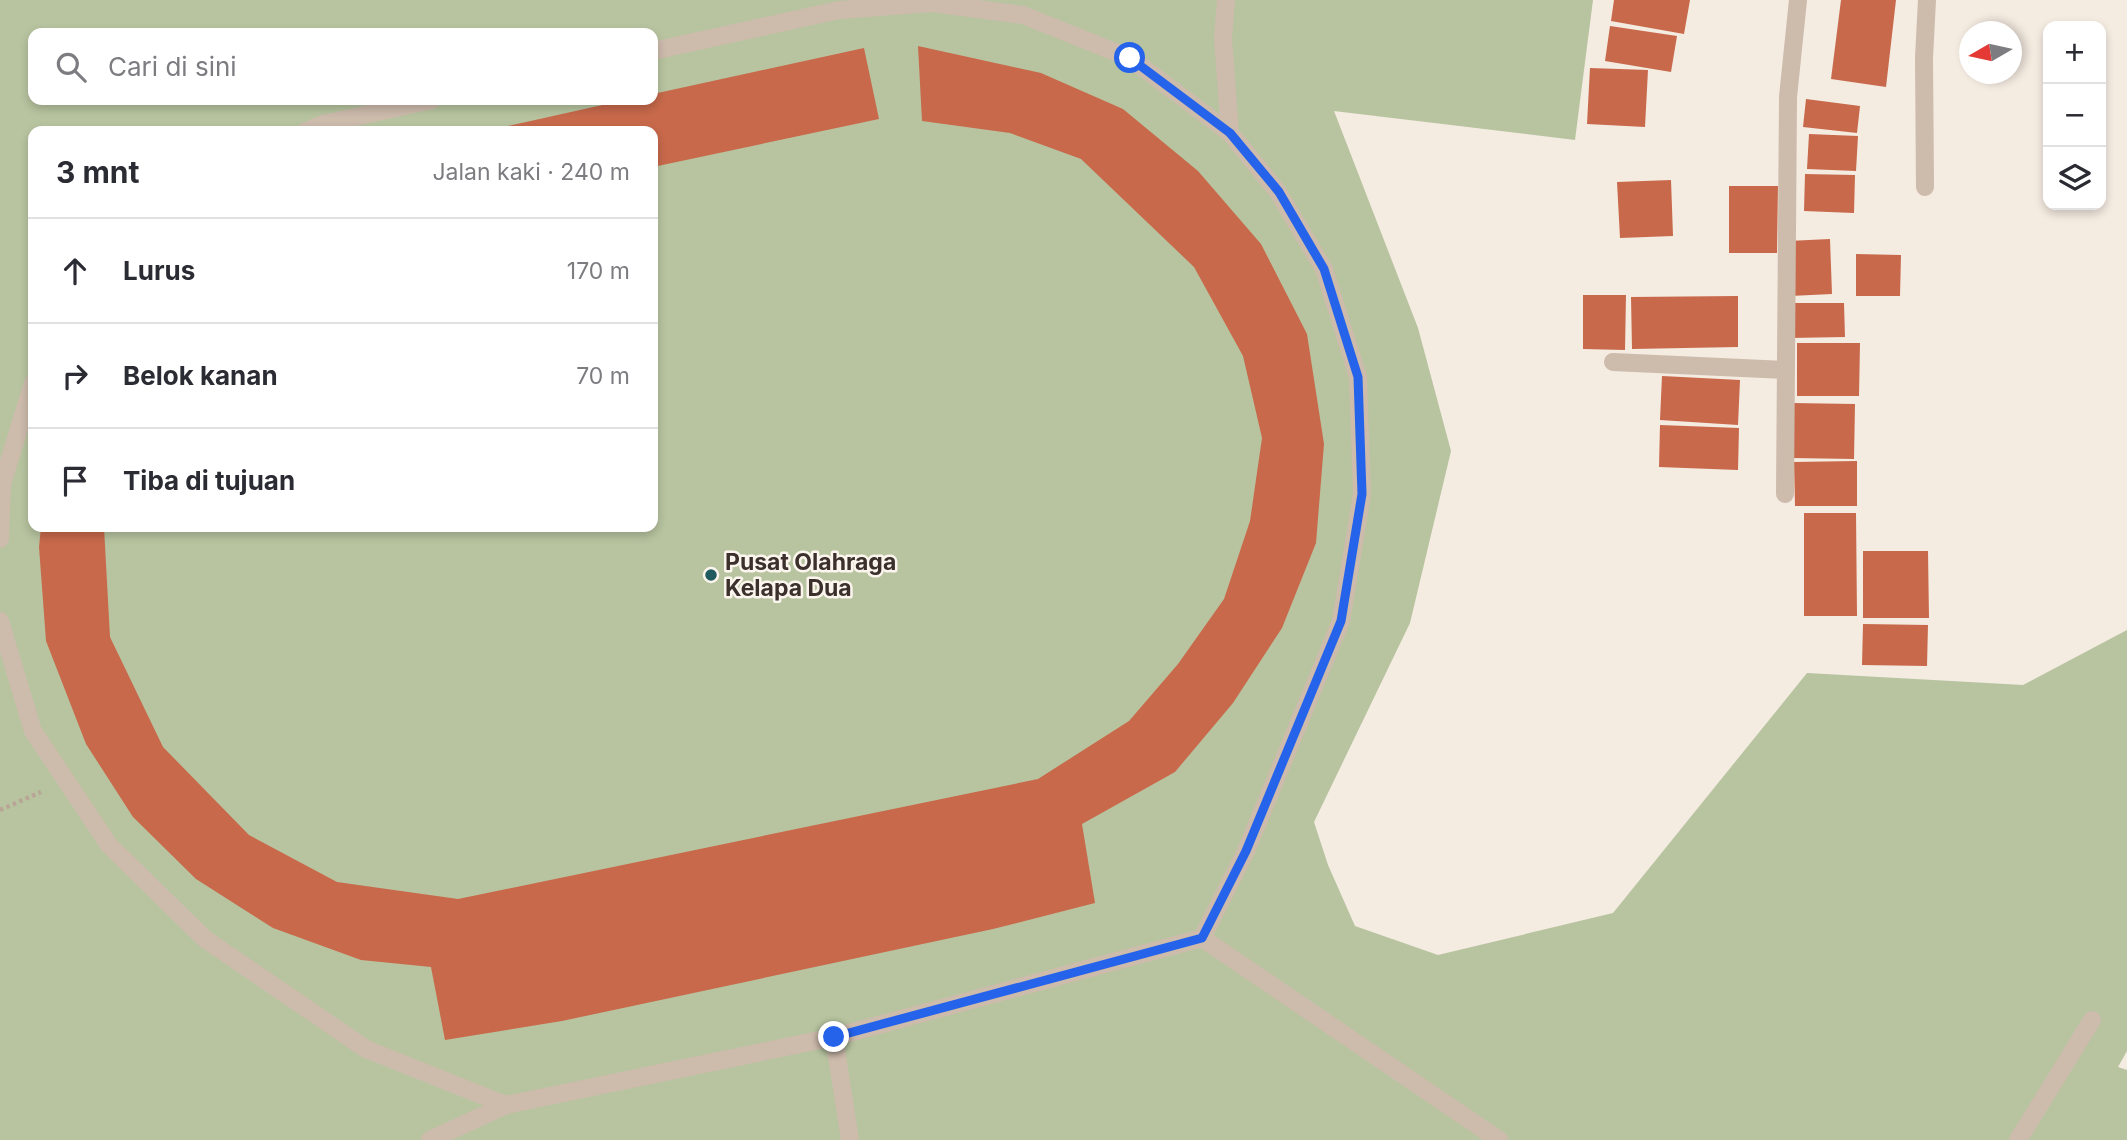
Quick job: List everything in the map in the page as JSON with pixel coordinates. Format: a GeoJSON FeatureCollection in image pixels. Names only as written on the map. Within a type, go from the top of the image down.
{"type":"FeatureCollection","features":[{"type":"Feature","properties":{"kind":"street"},"geometry":{"type":"LineString","coordinates":[[1226,0],[1223,38],[1230,133]]}},
{"type":"Feature","properties":{"kind":"street"},"geometry":{"type":"LineString","coordinates":[[1785,495],[1788,97],[1798,0]]}},
{"type":"Feature","properties":{"kind":"street"},"geometry":{"type":"LineString","coordinates":[[1925,187],[1924,58],[1927,0]]}},
{"type":"Feature","properties":{"kind":"street"},"geometry":{"type":"LineString","coordinates":[[430,1140],[506,1105],[834,1037],[1202,938],[1246,851],[1341,621],[1362,494],[1358,377],[1324,269],[1279,192],[1230,133],[1130,58],[1023,15],[932,4],[839,10],[658,50]]}},
{"type":"Feature","properties":{"kind":"street"},"geometry":{"type":"LineString","coordinates":[[318,126],[409,105]]}},
{"type":"Feature","properties":{"kind":"street"},"geometry":{"type":"LineString","coordinates":[[1613,362],[1786,370]]}},
{"type":"Feature","properties":{"kind":"street"},"geometry":{"type":"LineString","coordinates":[[0,539],[2,484],[28,399]]}},
{"type":"Feature","properties":{"kind":"street"},"geometry":{"type":"LineString","coordinates":[[0,621],[33,731],[108,845],[205,939],[366,1049],[506,1105]]}},
{"type":"Feature","properties":{"kind":"street"},"geometry":{"type":"LineString","coordinates":[[1202,938],[1499,1140]]}},
{"type":"Feature","properties":{"kind":"street"},"geometry":{"type":"LineString","coordinates":[[2018,1140],[2092,1020]]}},
{"type":"Feature","properties":{"kind":"street"},"geometry":{"type":"LineString","coordinates":[[834,1037],[850,1140]]}},
{"type":"Feature","properties":{"kind":"path"},"geometry":{"type":"LineString","coordinates":[[0,810],[66,782]]}},
{"type":"Feature","properties":{"kind":"green space","name":"Pusat Olahraga Kelapa Dua"},"geometry":{"type":"Polygon","coordinates":[[[0,0],[1593,0],[1575,140],[1334,111],[1418,328],[1451,451],[1410,623],[1314,822],[1328,865],[1355,926],[1438,955],[1613,913],[1807,673],[2023,685],[2127,630],[2127,1051],[2118,1067],[2127,1070],[2127,1140],[0,1140],[0,0]]]}},
{"type":"Feature","properties":{"kind":"building"},"geometry":{"type":"Polygon","coordinates":[[[1614,0],[1690,0],[1684,34],[1611,21],[1614,0]]]}},
{"type":"Feature","properties":{"kind":"building"},"geometry":{"type":"Polygon","coordinates":[[[1841,0],[1896,0],[1886,87],[1831,79],[1841,0]]]}},
{"type":"Feature","properties":{"kind":"building"},"geometry":{"type":"Polygon","coordinates":[[[1610,26],[1677,36],[1671,72],[1605,61],[1610,26]]]}},
{"type":"Feature","properties":{"kind":"building"},"geometry":{"type":"Polygon","coordinates":[[[918,46],[1041,73],[1123,109],[1198,171],[1261,244],[1307,334],[1324,444],[1316,543],[1282,628],[1233,703],[1175,772],[1082,824],[1095,903],[993,929],[562,1021],[445,1040],[431,967],[361,960],[273,928],[196,879],[133,817],[86,744],[46,641],[39,547],[40,532],[104,532],[110,637],[163,747],[249,835],[337,882],[458,899],[1038,779],[1129,721],[1178,664],[1224,599],[1250,521],[1262,438],[1243,356],[1194,267],[1081,159],[1010,133],[922,121],[918,46]]]}},
{"type":"Feature","properties":{"kind":"building"},"geometry":{"type":"Polygon","coordinates":[[[864,48],[879,119],[658,166],[658,126],[508,126],[602,105],[658,105],[658,93],[864,48]]]}},
{"type":"Feature","properties":{"kind":"building"},"geometry":{"type":"Polygon","coordinates":[[[1590,68],[1648,70],[1645,127],[1587,124],[1590,68]]]}},
{"type":"Feature","properties":{"kind":"building"},"geometry":{"type":"Polygon","coordinates":[[[1806,99],[1860,106],[1857,133],[1803,127],[1806,99]]]}},
{"type":"Feature","properties":{"kind":"building"},"geometry":{"type":"Polygon","coordinates":[[[1809,134],[1858,136],[1856,171],[1807,169],[1809,134]]]}},
{"type":"Feature","properties":{"kind":"building"},"geometry":{"type":"Polygon","coordinates":[[[1805,174],[1855,175],[1854,213],[1804,211],[1805,174]]]}},
{"type":"Feature","properties":{"kind":"building"},"geometry":{"type":"Polygon","coordinates":[[[1671,180],[1673,236],[1620,238],[1617,182],[1671,180]]]}},
{"type":"Feature","properties":{"kind":"building"},"geometry":{"type":"Polygon","coordinates":[[[1729,186],[1778,186],[1777,253],[1729,253],[1729,186]]]}},
{"type":"Feature","properties":{"kind":"building"},"geometry":{"type":"Polygon","coordinates":[[[1830,239],[1832,294],[1790,296],[1788,241],[1830,239]]]}},
{"type":"Feature","properties":{"kind":"building"},"geometry":{"type":"Polygon","coordinates":[[[1856,254],[1901,255],[1900,296],[1856,296],[1856,254]]]}},
{"type":"Feature","properties":{"kind":"building"},"geometry":{"type":"Polygon","coordinates":[[[1583,295],[1626,295],[1625,350],[1583,349],[1583,295]]]}},
{"type":"Feature","properties":{"kind":"building"},"geometry":{"type":"Polygon","coordinates":[[[1738,296],[1738,347],[1632,349],[1631,297],[1738,296]]]}},
{"type":"Feature","properties":{"kind":"building"},"geometry":{"type":"Polygon","coordinates":[[[1790,303],[1844,303],[1845,337],[1790,338],[1790,303]]]}},
{"type":"Feature","properties":{"kind":"building"},"geometry":{"type":"Polygon","coordinates":[[[1797,343],[1860,343],[1859,396],[1797,396],[1797,343]]]}},
{"type":"Feature","properties":{"kind":"building"},"geometry":{"type":"Polygon","coordinates":[[[1662,376],[1740,380],[1738,425],[1660,420],[1662,376]]]}},
{"type":"Feature","properties":{"kind":"building"},"geometry":{"type":"Polygon","coordinates":[[[1792,403],[1855,404],[1854,459],[1791,458],[1792,403]]]}},
{"type":"Feature","properties":{"kind":"building"},"geometry":{"type":"Polygon","coordinates":[[[1660,425],[1739,428],[1738,470],[1659,467],[1660,425]]]}},
{"type":"Feature","properties":{"kind":"building"},"geometry":{"type":"Polygon","coordinates":[[[1857,461],[1857,506],[1795,506],[1794,462],[1857,461]]]}},
{"type":"Feature","properties":{"kind":"building"},"geometry":{"type":"Polygon","coordinates":[[[1804,513],[1856,513],[1857,616],[1804,616],[1804,513]]]}},
{"type":"Feature","properties":{"kind":"building"},"geometry":{"type":"Polygon","coordinates":[[[1863,551],[1928,551],[1929,618],[1863,618],[1863,551]]]}},
{"type":"Feature","properties":{"kind":"building"},"geometry":{"type":"Polygon","coordinates":[[[1863,624],[1928,625],[1927,666],[1862,665],[1863,624]]]}},
{"type":"Feature","properties":{"kind":"place","name":"Pusat Olahraga Kelapa Dua"},"geometry":{"type":"Point","coordinates":[711,575]}},
{"type":"Feature","properties":{"kind":"route"},"geometry":{"type":"LineString","coordinates":[[834,1037],[1202,938],[1246,851],[1341,621],[1362,494],[1358,377],[1324,269],[1279,192],[1230,133],[1130,58]]}}]}
